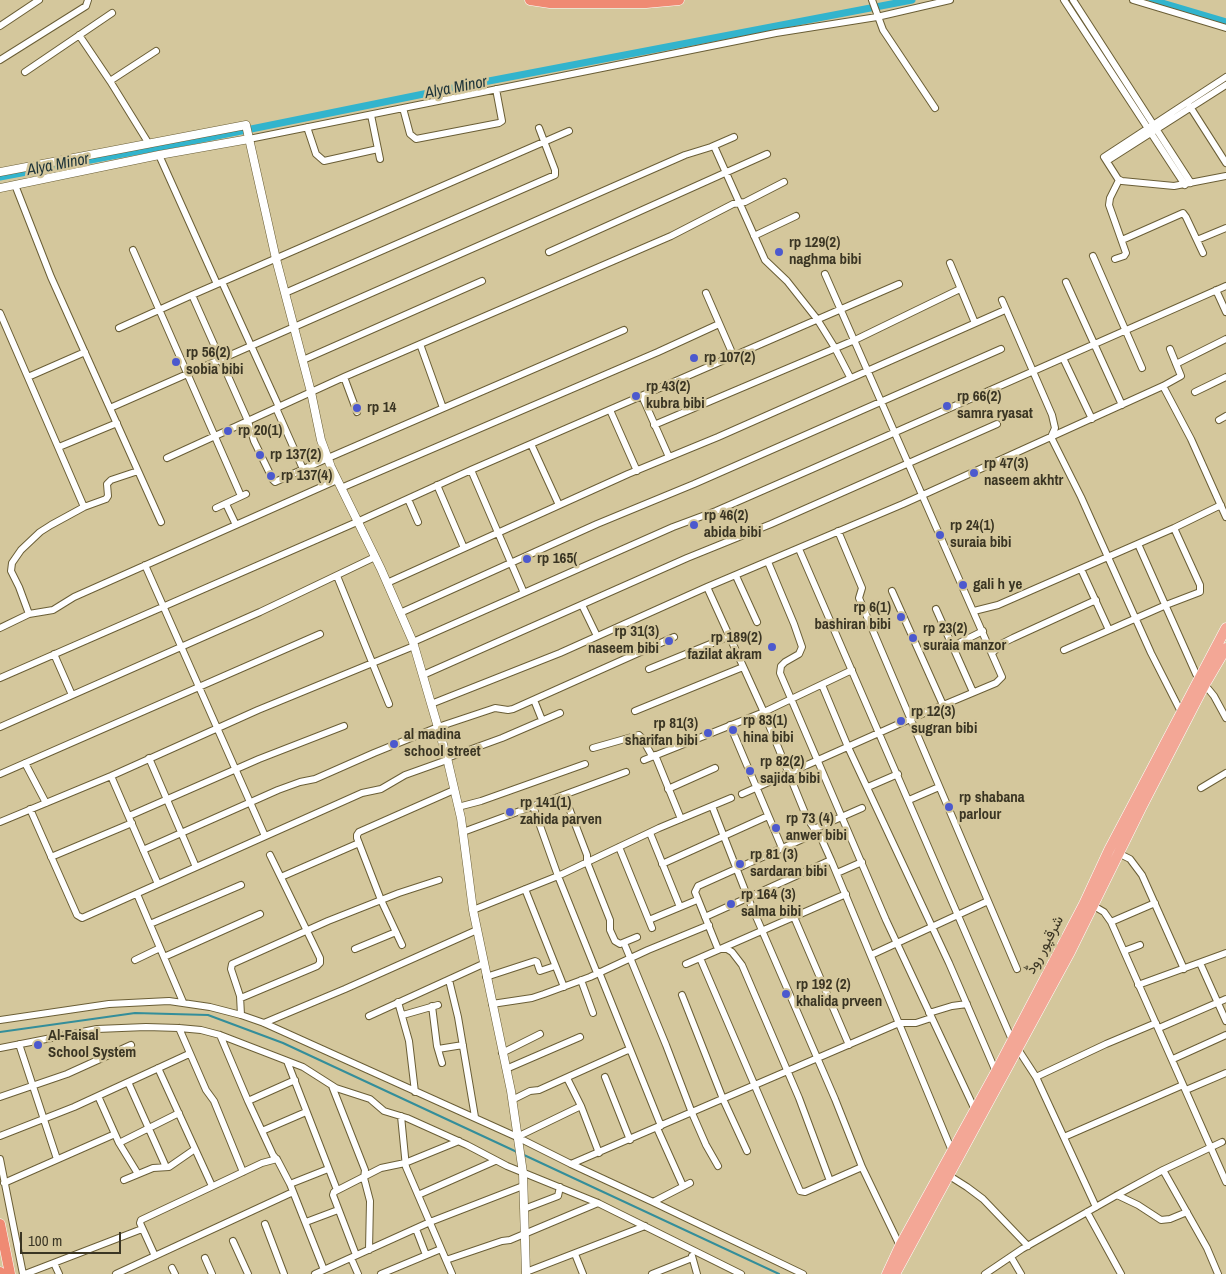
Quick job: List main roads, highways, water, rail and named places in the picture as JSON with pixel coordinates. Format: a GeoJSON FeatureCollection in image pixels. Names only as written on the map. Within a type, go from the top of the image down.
{"type":"FeatureCollection","features":[{"type":"Feature","properties":{"kind":"highway"},"geometry":{"type":"LineString","coordinates":[[530,0],[550,3],[646,3],[679,0]]}},
{"type":"Feature","properties":{"kind":"highway"},"geometry":{"type":"LineString","coordinates":[[0,1224],[10,1274]]}},
{"type":"Feature","properties":{"kind":"main road","name":"شرقپور روڈ"},"geometry":{"type":"LineString","coordinates":[[895,1274],[948,1174],[1084,904],[1202,681],[1226,628]]}},
{"type":"Feature","properties":{"kind":"main road","name":"شرقپور روڈ"},"geometry":{"type":"LineString","coordinates":[[887,1274],[900,1246],[996,1072],[1070,952],[1092,905],[1113,852],[1181,712],[1226,648]]}},
{"type":"Feature","properties":{"kind":"waterway","name":"Alya Minor"},"geometry":{"type":"LineString","coordinates":[[0,177],[912,0]]}},
{"type":"Feature","properties":{"kind":"waterway","name":"Alya Minor"},"geometry":{"type":"LineString","coordinates":[[1152,0],[1226,22]]}},
{"type":"Feature","properties":{"kind":"waterway"},"geometry":{"type":"LineString","coordinates":[[0,1032],[135,1013],[208,1015],[283,1043],[517,1152]]}},
{"type":"Feature","properties":{"kind":"waterway"},"geometry":{"type":"LineString","coordinates":[[524,1155],[779,1274]]}},
{"type":"Feature","properties":{"kind":"place","name":"rp 129(2) naghma bibi"},"geometry":{"type":"Point","coordinates":[779,252]}},
{"type":"Feature","properties":{"kind":"place","name":"rp 107(2)"},"geometry":{"type":"Point","coordinates":[694,358]}},
{"type":"Feature","properties":{"kind":"place","name":"rp 56(2) sobia bibi"},"geometry":{"type":"Point","coordinates":[176,362]}},
{"type":"Feature","properties":{"kind":"place","name":"rp 43(2) kubra bibi"},"geometry":{"type":"Point","coordinates":[636,396]}},
{"type":"Feature","properties":{"kind":"place","name":"rp 66(2) samra ryasat"},"geometry":{"type":"Point","coordinates":[947,406]}},
{"type":"Feature","properties":{"kind":"place","name":"rp 14"},"geometry":{"type":"Point","coordinates":[357,408]}},
{"type":"Feature","properties":{"kind":"place","name":"rp 20(1)"},"geometry":{"type":"Point","coordinates":[228,431]}},
{"type":"Feature","properties":{"kind":"place","name":"rp 137(2)"},"geometry":{"type":"Point","coordinates":[260,455]}},
{"type":"Feature","properties":{"kind":"place","name":"rp 47(3) naseem akhtr"},"geometry":{"type":"Point","coordinates":[974,473]}},
{"type":"Feature","properties":{"kind":"place","name":"rp 137(4)"},"geometry":{"type":"Point","coordinates":[271,476]}},
{"type":"Feature","properties":{"kind":"place","name":"rp 46(2) abida bibi"},"geometry":{"type":"Point","coordinates":[694,525]}},
{"type":"Feature","properties":{"kind":"place","name":"rp 24(1) suraia bibi"},"geometry":{"type":"Point","coordinates":[940,535]}},
{"type":"Feature","properties":{"kind":"place","name":"rp 165("},"geometry":{"type":"Point","coordinates":[527,559]}},
{"type":"Feature","properties":{"kind":"place","name":"gali h ye"},"geometry":{"type":"Point","coordinates":[963,585]}},
{"type":"Feature","properties":{"kind":"place","name":"rp 6(1) bashiran bibi"},"geometry":{"type":"Point","coordinates":[901,617]}},
{"type":"Feature","properties":{"kind":"place","name":"rp 23(2) suraia manzor"},"geometry":{"type":"Point","coordinates":[913,638]}},
{"type":"Feature","properties":{"kind":"place","name":"rp 31(3) naseem bibi"},"geometry":{"type":"Point","coordinates":[669,641]}},
{"type":"Feature","properties":{"kind":"place","name":"rp 189(2) fazilat akram"},"geometry":{"type":"Point","coordinates":[772,647]}},
{"type":"Feature","properties":{"kind":"place","name":"rp 12(3) sugran bibi"},"geometry":{"type":"Point","coordinates":[901,721]}},
{"type":"Feature","properties":{"kind":"place","name":"rp 83(1) hina bibi"},"geometry":{"type":"Point","coordinates":[733,730]}},
{"type":"Feature","properties":{"kind":"place","name":"rp 81(3) sharifan bibi"},"geometry":{"type":"Point","coordinates":[708,733]}},
{"type":"Feature","properties":{"kind":"place","name":"al madina school street"},"geometry":{"type":"Point","coordinates":[394,744]}},
{"type":"Feature","properties":{"kind":"place","name":"rp 82(2) sajida bibi"},"geometry":{"type":"Point","coordinates":[750,771]}},
{"type":"Feature","properties":{"kind":"place","name":"rp shabana parlour"},"geometry":{"type":"Point","coordinates":[949,807]}},
{"type":"Feature","properties":{"kind":"place","name":"rp 141(1) zahida parven"},"geometry":{"type":"Point","coordinates":[510,812]}},
{"type":"Feature","properties":{"kind":"place","name":"rp 73 (4) anwer bibi"},"geometry":{"type":"Point","coordinates":[776,828]}},
{"type":"Feature","properties":{"kind":"place","name":"rp 81 (3) sardaran bibi"},"geometry":{"type":"Point","coordinates":[740,864]}},
{"type":"Feature","properties":{"kind":"place","name":"rp 164 (3) salma bibi"},"geometry":{"type":"Point","coordinates":[731,904]}},
{"type":"Feature","properties":{"kind":"place","name":"rp 192 (2) khalida prveen"},"geometry":{"type":"Point","coordinates":[786,994]}},
{"type":"Feature","properties":{"kind":"place","name":"Al-Faisal School System"},"geometry":{"type":"Point","coordinates":[38,1045]}}]}
